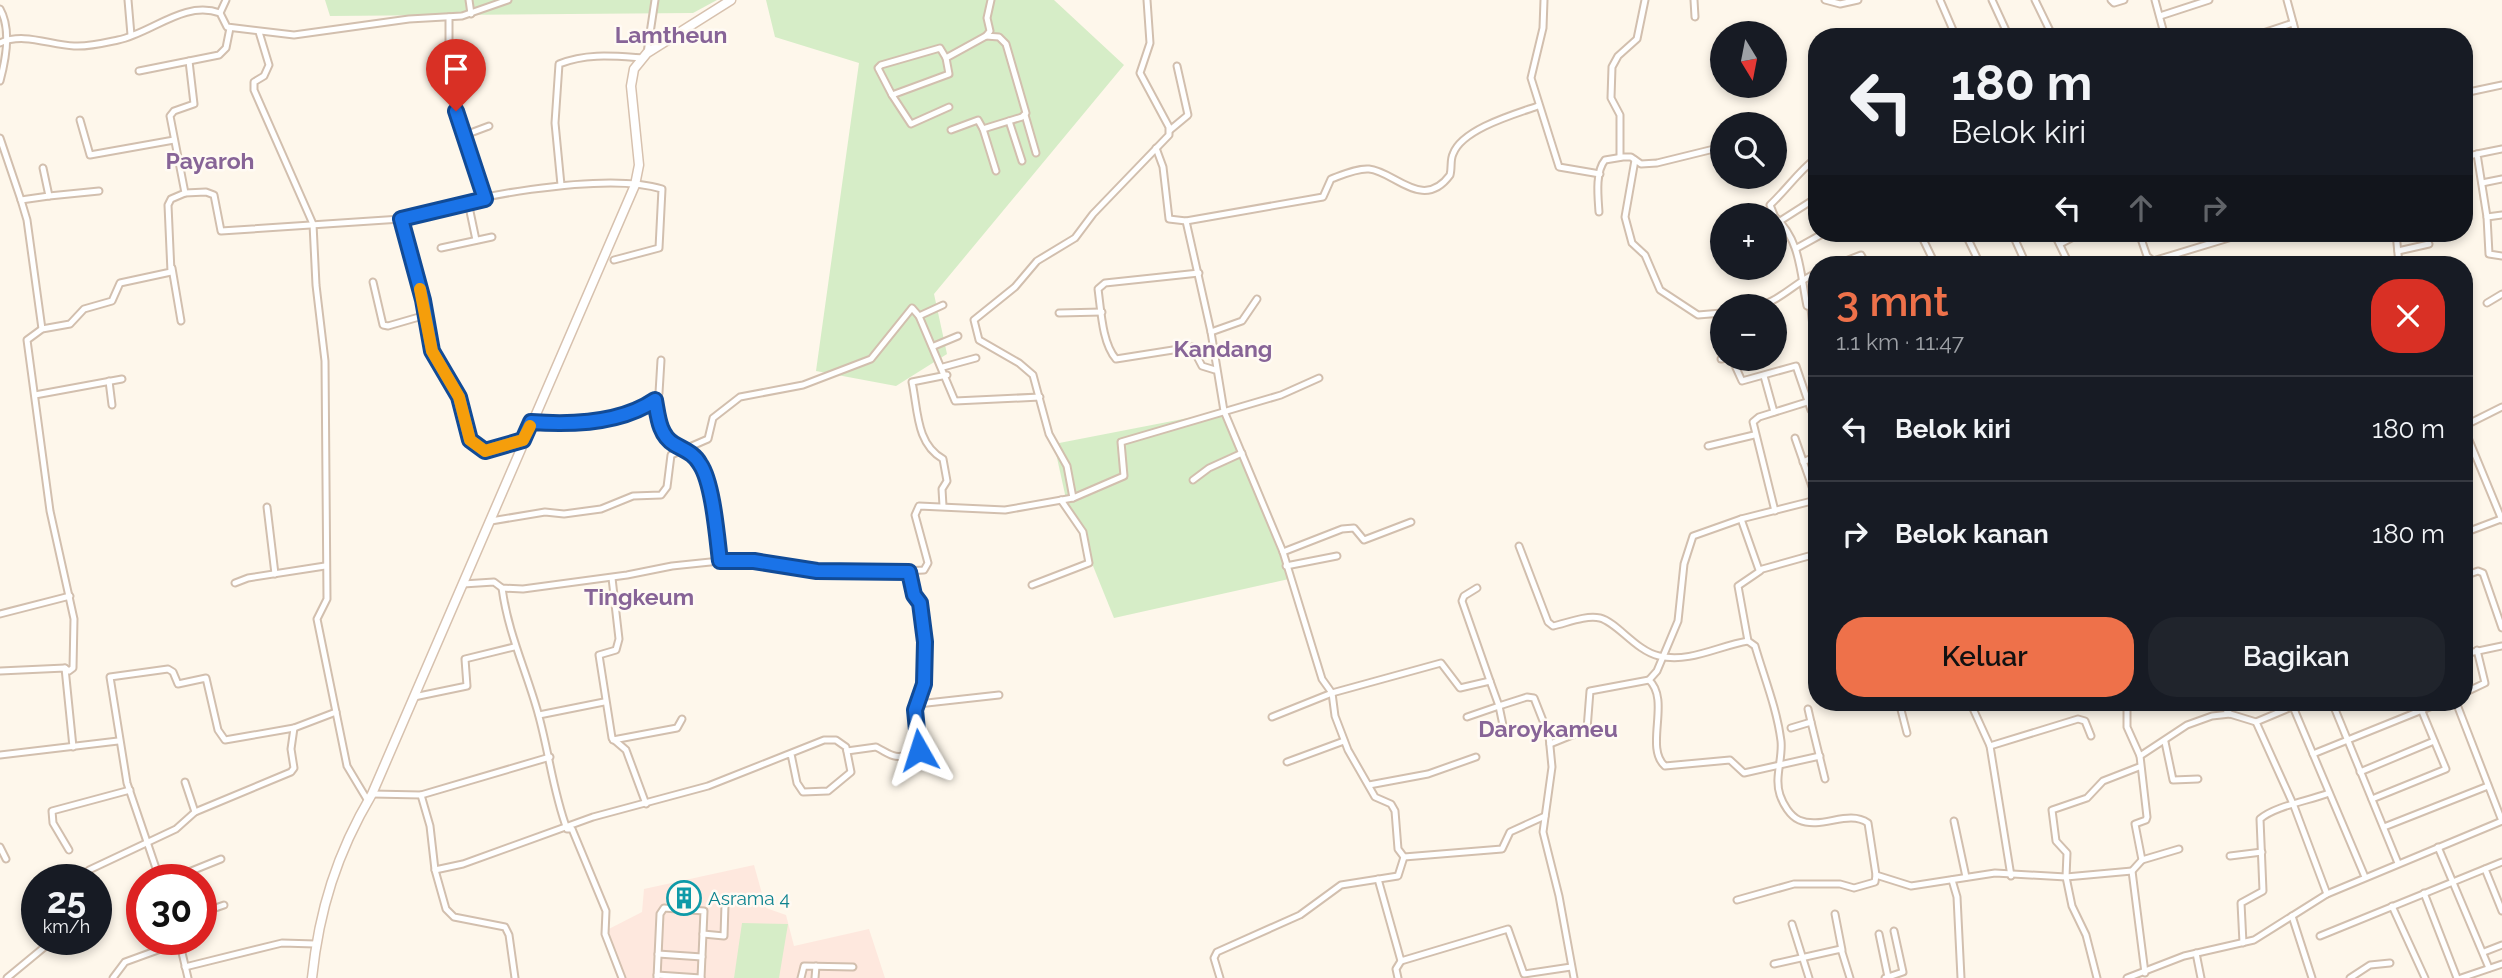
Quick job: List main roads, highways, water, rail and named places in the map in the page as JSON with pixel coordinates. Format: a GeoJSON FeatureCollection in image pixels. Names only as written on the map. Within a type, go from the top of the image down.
{"type":"FeatureCollection","features":[{"type":"Feature","properties":{"kind":"place","name":"Asrama 4"},"geometry":{"type":"Point","coordinates":[684,898]}},
{"type":"Feature","properties":{"kind":"district","name":"Lamtheun"},"geometry":{"type":"Point","coordinates":[671,35]}},
{"type":"Feature","properties":{"kind":"district","name":"Payaroh"},"geometry":{"type":"Point","coordinates":[210,161]}},
{"type":"Feature","properties":{"kind":"district","name":"Kandang"},"geometry":{"type":"Point","coordinates":[1223,349]}},
{"type":"Feature","properties":{"kind":"district","name":"Tingkeum"},"geometry":{"type":"Point","coordinates":[639,597]}},
{"type":"Feature","properties":{"kind":"district","name":"Daroykameu"},"geometry":{"type":"Point","coordinates":[1548,729]}}]}
